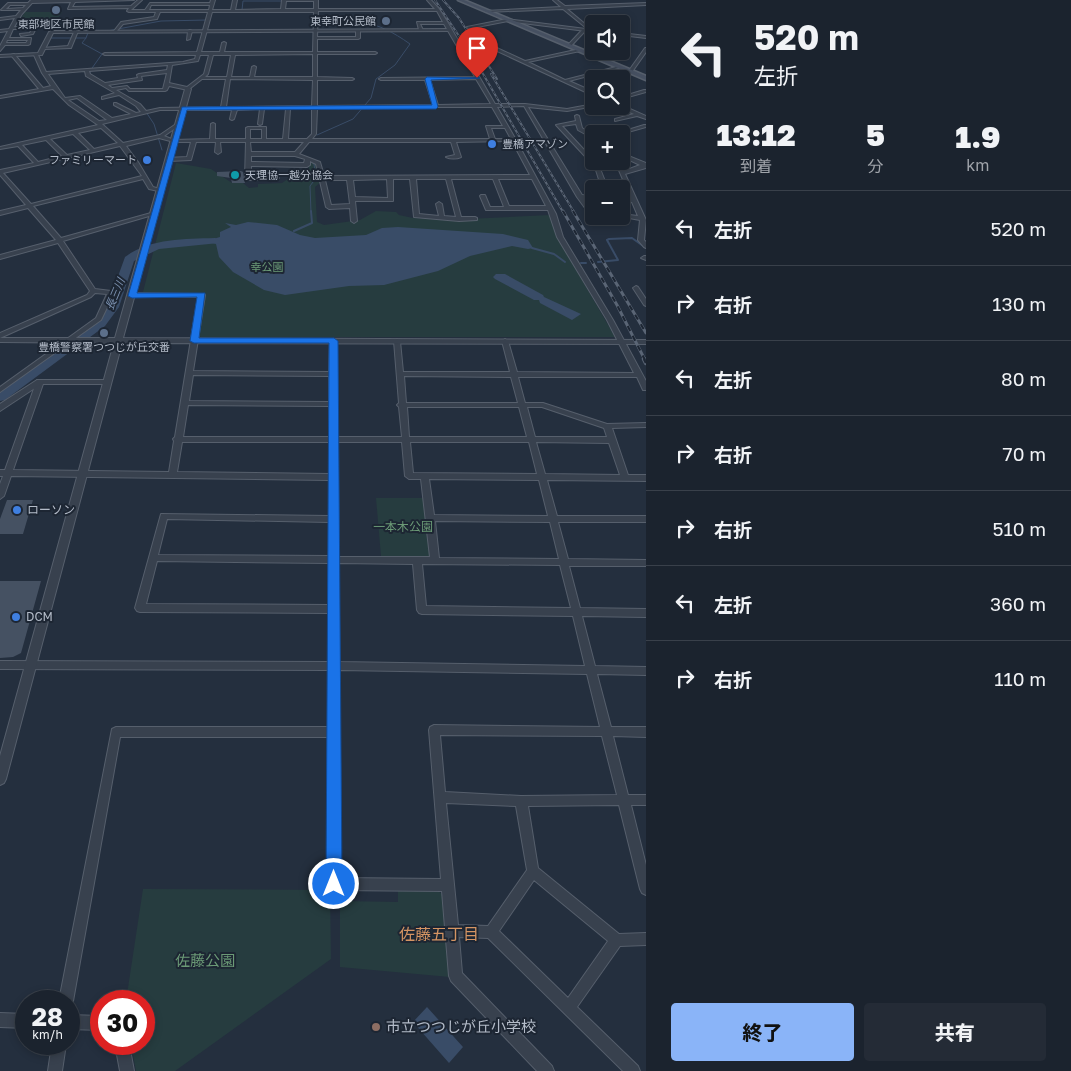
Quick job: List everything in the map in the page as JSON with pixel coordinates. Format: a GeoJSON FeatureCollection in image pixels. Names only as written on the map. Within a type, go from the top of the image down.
{"type":"FeatureCollection","features":[{"type":"Feature","properties":{"kind":"main road"},"geometry":{"type":"LineString","coordinates":[[460,0],[628,70]]}},
{"type":"Feature","properties":{"kind":"main road"},"geometry":{"type":"LineString","coordinates":[[630,71],[646,78]]}},
{"type":"Feature","properties":{"kind":"street"},"geometry":{"type":"LineString","coordinates":[[24,9],[3,10],[8,4],[31,2],[132,0]]}},
{"type":"Feature","properties":{"kind":"street"},"geometry":{"type":"LineString","coordinates":[[140,0],[129,10],[438,10]]}},
{"type":"Feature","properties":{"kind":"street"},"geometry":{"type":"LineString","coordinates":[[233,10],[236,0]]}},
{"type":"Feature","properties":{"kind":"street"},"geometry":{"type":"LineString","coordinates":[[283,10],[284,0],[316,0],[316,108],[314,134],[296,154]]}},
{"type":"Feature","properties":{"kind":"street"},"geometry":{"type":"LineString","coordinates":[[430,0],[446,23],[514,140],[556,221],[560,237],[610,320],[646,388]]}},
{"type":"Feature","properties":{"kind":"street"},"geometry":{"type":"LineString","coordinates":[[555,0],[585,26]]}},
{"type":"Feature","properties":{"kind":"street"},"geometry":{"type":"LineString","coordinates":[[74,1],[69,8],[132,7]]}},
{"type":"Feature","properties":{"kind":"street"},"geometry":{"type":"LineString","coordinates":[[0,50],[18,17],[31,2]]}},
{"type":"Feature","properties":{"kind":"street"},"geometry":{"type":"LineString","coordinates":[[44,73],[170,64],[197,60],[213,2],[150,4],[147,10]]}},
{"type":"Feature","properties":{"kind":"street"},"geometry":{"type":"LineString","coordinates":[[168,10],[171,4]]}},
{"type":"Feature","properties":{"kind":"street"},"geometry":{"type":"LineString","coordinates":[[187,10],[189,4]]}},
{"type":"Feature","properties":{"kind":"street"},"geometry":{"type":"LineString","coordinates":[[488,11],[646,4]]}},
{"type":"Feature","properties":{"kind":"street"},"geometry":{"type":"LineString","coordinates":[[396,5],[397,10]]}},
{"type":"Feature","properties":{"kind":"street"},"geometry":{"type":"LineString","coordinates":[[116,31],[122,22],[156,18],[159,10]]}},
{"type":"Feature","properties":{"kind":"street"},"geometry":{"type":"LineString","coordinates":[[0,19],[18,17]]}},
{"type":"Feature","properties":{"kind":"street"},"geometry":{"type":"LineString","coordinates":[[585,30],[507,20],[469,27],[483,43],[585,90]]}},
{"type":"Feature","properties":{"kind":"street"},"geometry":{"type":"LineString","coordinates":[[421,30],[417,22],[446,23]]}},
{"type":"Feature","properties":{"kind":"street"},"geometry":{"type":"LineString","coordinates":[[7,37],[30,35],[38,23]]}},
{"type":"Feature","properties":{"kind":"street"},"geometry":{"type":"LineString","coordinates":[[0,31],[35,28]]}},
{"type":"Feature","properties":{"kind":"street"},"geometry":{"type":"LineString","coordinates":[[0,56],[40,54],[51,32],[450,30]]}},
{"type":"Feature","properties":{"kind":"street"},"geometry":{"type":"LineString","coordinates":[[44,48],[70,47],[76,31]]}},
{"type":"Feature","properties":{"kind":"street"},"geometry":{"type":"LineString","coordinates":[[188,39],[190,31]]}},
{"type":"Feature","properties":{"kind":"street"},"geometry":{"type":"LineString","coordinates":[[316,38],[358,38],[358,31]]}},
{"type":"Feature","properties":{"kind":"street"},"geometry":{"type":"LineString","coordinates":[[569,46],[585,33]]}},
{"type":"Feature","properties":{"kind":"street"},"geometry":{"type":"LineString","coordinates":[[630,35],[646,37]]}},
{"type":"Feature","properties":{"kind":"street"},"geometry":{"type":"LineString","coordinates":[[3,44],[28,44],[30,39],[7,37]]}},
{"type":"Feature","properties":{"kind":"street"},"geometry":{"type":"LineString","coordinates":[[222,54],[224,43]]}},
{"type":"Feature","properties":{"kind":"street"},"geometry":{"type":"LineString","coordinates":[[256,54],[258,44]]}},
{"type":"Feature","properties":{"kind":"street"},"geometry":{"type":"LineString","coordinates":[[140,54],[144,45]]}},
{"type":"Feature","properties":{"kind":"street"},"geometry":{"type":"LineString","coordinates":[[245,54],[247,46]]}},
{"type":"Feature","properties":{"kind":"street"},"geometry":{"type":"LineString","coordinates":[[115,54],[119,47]]}},
{"type":"Feature","properties":{"kind":"street"},"geometry":{"type":"LineString","coordinates":[[630,71],[646,49]]}},
{"type":"Feature","properties":{"kind":"street"},"geometry":{"type":"LineString","coordinates":[[525,62],[579,50]]}},
{"type":"Feature","properties":{"kind":"street"},"geometry":{"type":"LineString","coordinates":[[105,54],[375,53]]}},
{"type":"Feature","properties":{"kind":"street"},"geometry":{"type":"LineString","coordinates":[[36,54],[44,73],[65,99],[100,124],[122,144],[135,159],[151,188],[161,191]]}},
{"type":"Feature","properties":{"kind":"street"},"geometry":{"type":"LineString","coordinates":[[0,779],[83,474],[106,382],[132,296],[188,89],[206,74],[211,54]]}},
{"type":"Feature","properties":{"kind":"street"},"geometry":{"type":"LineString","coordinates":[[223,108],[233,54]]}},
{"type":"Feature","properties":{"kind":"street"},"geometry":{"type":"LineString","coordinates":[[13,55],[42,90]]}},
{"type":"Feature","properties":{"kind":"street"},"geometry":{"type":"LineString","coordinates":[[111,89],[127,87],[129,90],[165,90],[170,64]]}},
{"type":"Feature","properties":{"kind":"street"},"geometry":{"type":"LineString","coordinates":[[252,79],[254,67]]}},
{"type":"Feature","properties":{"kind":"street"},"geometry":{"type":"LineString","coordinates":[[565,81],[620,67]]}},
{"type":"Feature","properties":{"kind":"street"},"geometry":{"type":"LineString","coordinates":[[87,70],[88,75],[138,105],[144,112]]}},
{"type":"Feature","properties":{"kind":"street"},"geometry":{"type":"LineString","coordinates":[[103,85],[140,79],[139,74],[169,71]]}},
{"type":"Feature","properties":{"kind":"street"},"geometry":{"type":"LineString","coordinates":[[292,71],[292,79]]}},
{"type":"Feature","properties":{"kind":"street"},"geometry":{"type":"LineString","coordinates":[[201,78],[352,79]]}},
{"type":"Feature","properties":{"kind":"street"},"geometry":{"type":"LineString","coordinates":[[381,79],[477,78]]}},
{"type":"Feature","properties":{"kind":"street"},"geometry":{"type":"LineString","coordinates":[[427,79],[436,107]]}},
{"type":"Feature","properties":{"kind":"street"},"geometry":{"type":"LineString","coordinates":[[167,84],[188,89]]}},
{"type":"Feature","properties":{"kind":"street"},"geometry":{"type":"LineString","coordinates":[[0,97],[55,87]]}},
{"type":"Feature","properties":{"kind":"street"},"geometry":{"type":"LineString","coordinates":[[630,95],[646,91]]}},
{"type":"Feature","properties":{"kind":"street"},"geometry":{"type":"LineString","coordinates":[[104,98],[118,94]]}},
{"type":"Feature","properties":{"kind":"street"},"geometry":{"type":"LineString","coordinates":[[65,99],[78,97],[111,120]]}},
{"type":"Feature","properties":{"kind":"street"},"geometry":{"type":"LineString","coordinates":[[130,100],[116,104],[134,114]]}},
{"type":"Feature","properties":{"kind":"street"},"geometry":{"type":"LineString","coordinates":[[525,105],[585,204]]}},
{"type":"Feature","properties":{"kind":"street"},"geometry":{"type":"LineString","coordinates":[[0,148],[74,132],[111,120],[160,109],[494,107],[525,105],[574,109],[585,107]]}},
{"type":"Feature","properties":{"kind":"street"},"geometry":{"type":"LineString","coordinates":[[232,119],[235,108]]}},
{"type":"Feature","properties":{"kind":"street"},"geometry":{"type":"LineString","coordinates":[[260,124],[262,108]]}},
{"type":"Feature","properties":{"kind":"street"},"geometry":{"type":"LineString","coordinates":[[285,141],[288,108]]}},
{"type":"Feature","properties":{"kind":"street"},"geometry":{"type":"LineString","coordinates":[[574,109],[580,129],[585,132]]}},
{"type":"Feature","properties":{"kind":"street"},"geometry":{"type":"LineString","coordinates":[[630,111],[646,118]]}},
{"type":"Feature","properties":{"kind":"street"},"geometry":{"type":"LineString","coordinates":[[617,120],[646,111]]}},
{"type":"Feature","properties":{"kind":"street"},"geometry":{"type":"LineString","coordinates":[[579,122],[558,125],[585,152]]}},
{"type":"Feature","properties":{"kind":"street"},"geometry":{"type":"LineString","coordinates":[[93,291],[60,241],[3,170],[162,136],[180,123]]}},
{"type":"Feature","properties":{"kind":"street"},"geometry":{"type":"LineString","coordinates":[[212,141],[213,124]]}},
{"type":"Feature","properties":{"kind":"street"},"geometry":{"type":"LineString","coordinates":[[630,130],[646,126]]}},
{"type":"Feature","properties":{"kind":"street"},"geometry":{"type":"LineString","coordinates":[[493,140],[488,127],[506,127]]}},
{"type":"Feature","properties":{"kind":"street"},"geometry":{"type":"LineString","coordinates":[[264,141],[264,128],[248,128],[248,178],[276,178]]}},
{"type":"Feature","properties":{"kind":"street"},"geometry":{"type":"LineString","coordinates":[[74,132],[93,150]]}},
{"type":"Feature","properties":{"kind":"street"},"geometry":{"type":"LineString","coordinates":[[162,136],[174,141],[514,140]]}},
{"type":"Feature","properties":{"kind":"street"},"geometry":{"type":"LineString","coordinates":[[47,138],[65,156]]}},
{"type":"Feature","properties":{"kind":"street"},"geometry":{"type":"LineString","coordinates":[[169,159],[189,159],[194,141]]}},
{"type":"Feature","properties":{"kind":"street"},"geometry":{"type":"LineString","coordinates":[[218,141],[218,152]]}},
{"type":"Feature","properties":{"kind":"street"},"geometry":{"type":"LineString","coordinates":[[449,157],[458,157],[453,141]]}},
{"type":"Feature","properties":{"kind":"street"},"geometry":{"type":"LineString","coordinates":[[20,144],[37,163]]}},
{"type":"Feature","properties":{"kind":"street"},"geometry":{"type":"LineString","coordinates":[[248,154],[296,154],[318,163],[321,178],[326,185],[329,207],[351,206]]}},
{"type":"Feature","properties":{"kind":"street"},"geometry":{"type":"LineString","coordinates":[[630,158],[646,166]]}},
{"type":"Feature","properties":{"kind":"street"},"geometry":{"type":"LineString","coordinates":[[248,167],[307,165],[307,160]]}},
{"type":"Feature","properties":{"kind":"street"},"geometry":{"type":"LineString","coordinates":[[622,173],[646,166]]}},
{"type":"Feature","properties":{"kind":"street"},"geometry":{"type":"LineString","coordinates":[[248,167],[276,170]]}},
{"type":"Feature","properties":{"kind":"street"},"geometry":{"type":"LineString","coordinates":[[620,170],[642,218],[640,240],[646,246]]}},
{"type":"Feature","properties":{"kind":"street"},"geometry":{"type":"LineString","coordinates":[[0,213],[145,176]]}},
{"type":"Feature","properties":{"kind":"street"},"geometry":{"type":"LineString","coordinates":[[448,177],[459,219]]}},
{"type":"Feature","properties":{"kind":"street"},"geometry":{"type":"LineString","coordinates":[[495,177],[507,208]]}},
{"type":"Feature","properties":{"kind":"street"},"geometry":{"type":"LineString","coordinates":[[321,178],[533,177]]}},
{"type":"Feature","properties":{"kind":"street"},"geometry":{"type":"LineString","coordinates":[[350,178],[351,206],[354,221]]}},
{"type":"Feature","properties":{"kind":"street"},"geometry":{"type":"LineString","coordinates":[[351,199],[391,200],[390,178]]}},
{"type":"Feature","properties":{"kind":"street"},"geometry":{"type":"LineString","coordinates":[[413,178],[416,216],[475,219]]}},
{"type":"Feature","properties":{"kind":"street"},"geometry":{"type":"LineString","coordinates":[[483,196],[488,209],[549,208]]}},
{"type":"Feature","properties":{"kind":"street"},"geometry":{"type":"LineString","coordinates":[[580,197],[585,197]]}},
{"type":"Feature","properties":{"kind":"street"},"geometry":{"type":"LineString","coordinates":[[630,201],[636,203],[646,211]]}},
{"type":"Feature","properties":{"kind":"street"},"geometry":{"type":"LineString","coordinates":[[439,204],[442,218]]}},
{"type":"Feature","properties":{"kind":"street"},"geometry":{"type":"LineString","coordinates":[[0,257],[153,214]]}},
{"type":"Feature","properties":{"kind":"street"},"geometry":{"type":"LineString","coordinates":[[630,217],[642,218]]}},
{"type":"Feature","properties":{"kind":"street"},"geometry":{"type":"LineString","coordinates":[[636,288],[646,304]]}},
{"type":"Feature","properties":{"kind":"street"},"geometry":{"type":"LineString","coordinates":[[0,336],[89,296],[93,291]]}},
{"type":"Feature","properties":{"kind":"street"},"geometry":{"type":"LineString","coordinates":[[0,390],[99,318],[112,293],[93,291]]}},
{"type":"Feature","properties":{"kind":"street"},"geometry":{"type":"LineString","coordinates":[[132,296],[202,295],[177,439],[173,474]]}},
{"type":"Feature","properties":{"kind":"street"},"geometry":{"type":"LineString","coordinates":[[0,340],[646,342]]}},
{"type":"Feature","properties":{"kind":"street"},"geometry":{"type":"LineString","coordinates":[[334,341],[332,374],[334,884],[448,885]]}},
{"type":"Feature","properties":{"kind":"street"},"geometry":{"type":"LineString","coordinates":[[397,341],[404,439],[409,476],[646,478]]}},
{"type":"Feature","properties":{"kind":"street"},"geometry":{"type":"LineString","coordinates":[[505,342],[553,518],[646,889]]}},
{"type":"Feature","properties":{"kind":"street"},"geometry":{"type":"LineString","coordinates":[[190,372],[332,374]]}},
{"type":"Feature","properties":{"kind":"street"},"geometry":{"type":"LineString","coordinates":[[399,374],[639,375]]}},
{"type":"Feature","properties":{"kind":"street"},"geometry":{"type":"LineString","coordinates":[[0,380],[14,381]]}},
{"type":"Feature","properties":{"kind":"street"},"geometry":{"type":"LineString","coordinates":[[0,408],[40,382],[106,382]]}},
{"type":"Feature","properties":{"kind":"street"},"geometry":{"type":"LineString","coordinates":[[0,496],[4,473],[40,382]]}},
{"type":"Feature","properties":{"kind":"street"},"geometry":{"type":"LineString","coordinates":[[184,404],[332,404]]}},
{"type":"Feature","properties":{"kind":"street"},"geometry":{"type":"LineString","coordinates":[[401,405],[543,405],[607,426],[646,426]]}},
{"type":"Feature","properties":{"kind":"street"},"geometry":{"type":"LineString","coordinates":[[607,426],[625,478]]}},
{"type":"Feature","properties":{"kind":"street"},"geometry":{"type":"LineString","coordinates":[[177,439],[612,440]]}},
{"type":"Feature","properties":{"kind":"street"},"geometry":{"type":"LineString","coordinates":[[4,473],[333,477]]}},
{"type":"Feature","properties":{"kind":"street"},"geometry":{"type":"LineString","coordinates":[[425,476],[435,560]]}},
{"type":"Feature","properties":{"kind":"street"},"geometry":{"type":"LineString","coordinates":[[333,519],[164,516],[140,608],[333,609]]}},
{"type":"Feature","properties":{"kind":"street"},"geometry":{"type":"LineString","coordinates":[[431,518],[646,518]]}},
{"type":"Feature","properties":{"kind":"street"},"geometry":{"type":"LineString","coordinates":[[153,558],[646,563]]}},
{"type":"Feature","properties":{"kind":"street"},"geometry":{"type":"LineString","coordinates":[[417,560],[422,610],[646,613]]}},
{"type":"Feature","properties":{"kind":"street"},"geometry":{"type":"LineString","coordinates":[[0,665],[334,666],[646,671]]}},
{"type":"Feature","properties":{"kind":"street"},"geometry":{"type":"LineString","coordinates":[[547,1071],[456,976],[434,730],[646,732]]}},
{"type":"Feature","properties":{"kind":"street"},"geometry":{"type":"LineString","coordinates":[[68,990],[116,732],[334,732]]}},
{"type":"Feature","properties":{"kind":"street"},"geometry":{"type":"LineString","coordinates":[[439,797],[521,801],[646,800]]}},
{"type":"Feature","properties":{"kind":"street"},"geometry":{"type":"LineString","coordinates":[[521,801],[533,871],[617,940],[646,939]]}},
{"type":"Feature","properties":{"kind":"street"},"geometry":{"type":"LineString","coordinates":[[491,932],[533,871]]}},
{"type":"Feature","properties":{"kind":"street"},"geometry":{"type":"LineString","coordinates":[[452,930],[491,932],[633,1071]]}},
{"type":"Feature","properties":{"kind":"street"},"geometry":{"type":"LineString","coordinates":[[569,1007],[617,940]]}},
{"type":"Feature","properties":{"kind":"street"},"geometry":{"type":"LineString","coordinates":[[0,1020],[15,1021]]}},
{"type":"Feature","properties":{"kind":"street"},"geometry":{"type":"LineString","coordinates":[[55,1071],[57,1055]]}},
{"type":"Feature","properties":{"kind":"street"},"geometry":{"type":"LineString","coordinates":[[124,1055],[127,1071]]}},
{"type":"Feature","properties":{"kind":"green space"},"geometry":{"type":"Polygon","coordinates":[[[25,12],[62,12],[56,21],[19,22],[25,12]]]}},
{"type":"Feature","properties":{"kind":"green space","name":"幸公園"},"geometry":{"type":"Polygon","coordinates":[[[311,161],[316,164],[321,182],[315,187],[317,222],[324,225],[360,220],[376,211],[396,212],[399,215],[413,218],[446,220],[550,215],[556,235],[615,337],[201,337],[199,336],[205,293],[143,292],[176,163],[211,169],[232,183],[243,183],[249,188],[258,187],[258,184],[282,183],[304,174],[305,169],[309,169],[309,162],[311,161]]]}},
{"type":"Feature","properties":{"kind":"green space","name":"一本木公園"},"geometry":{"type":"Polygon","coordinates":[[[376,498],[425,498],[430,557],[381,556],[376,498]]]}},
{"type":"Feature","properties":{"kind":"green space","name":"佐藤公園"},"geometry":{"type":"Polygon","coordinates":[[[143,889],[330,890],[331,959],[175,1071],[136,1071],[133,1055],[155,1055],[155,990],[128,990],[143,889]]]}},
{"type":"Feature","properties":{"kind":"green space"},"geometry":{"type":"Polygon","coordinates":[[[398,889],[437,890],[443,895],[450,977],[340,967],[340,901],[398,902],[398,889]]]}},
{"type":"Feature","properties":{"kind":"water"},"geometry":{"type":"Polygon","coordinates":[[[248,222],[277,225],[300,235],[315,238],[366,235],[382,228],[398,227],[503,234],[528,240],[533,248],[512,246],[470,256],[438,271],[384,285],[349,286],[285,295],[264,290],[233,272],[219,257],[216,244],[212,243],[213,239],[220,237],[220,232],[231,227],[225,223],[236,225],[248,222]]]}},
{"type":"Feature","properties":{"kind":"water"},"geometry":{"type":"Polygon","coordinates":[[[496,274],[505,274],[544,297],[581,314],[572,320],[540,303],[539,300],[534,300],[495,279],[493,277],[496,274]]]}},
{"type":"Feature","properties":{"kind":"water"},"geometry":{"type":"Polygon","coordinates":[[[427,1007],[463,1047],[449,1063],[413,1022],[427,1007]]]}},
{"type":"Feature","properties":{"kind":"building","name":"天理協一越分協会"},"geometry":{"type":"Polygon","coordinates":[[[217,172],[243,172],[245,183],[232,183],[231,178],[217,176],[217,172]]]}},
{"type":"Feature","properties":{"kind":"building","name":"ローソン"},"geometry":{"type":"Polygon","coordinates":[[[7,500],[33,500],[23,534],[0,534],[0,519],[7,500]]]}},
{"type":"Feature","properties":{"kind":"building","name":"DCM"},"geometry":{"type":"Polygon","coordinates":[[[0,581],[41,581],[21,653],[13,657],[0,658],[0,581]]]}},
{"type":"Feature","properties":{"kind":"waterway"},"geometry":{"type":"LineString","coordinates":[[211,11],[242,10],[243,1],[285,1]]}},
{"type":"Feature","properties":{"kind":"waterway"},"geometry":{"type":"LineString","coordinates":[[86,38],[89,30],[107,31],[161,21],[208,20]]}},
{"type":"Feature","properties":{"kind":"waterway"},"geometry":{"type":"LineString","coordinates":[[316,20],[343,20],[376,25],[410,44],[395,65],[376,79],[371,98],[353,119],[317,135]]}},
{"type":"Feature","properties":{"kind":"waterway"},"geometry":{"type":"LineString","coordinates":[[50,38],[86,38]]}},
{"type":"Feature","properties":{"kind":"waterway"},"geometry":{"type":"LineString","coordinates":[[86,38],[82,43],[102,54],[90,71],[90,75]]}},
{"type":"Feature","properties":{"kind":"waterway"},"geometry":{"type":"LineString","coordinates":[[146,112],[154,124],[162,150]]}},
{"type":"Feature","properties":{"kind":"waterway"},"geometry":{"type":"LineString","coordinates":[[310,161],[314,164],[316,178],[310,186],[311,212]]}},
{"type":"Feature","properties":{"kind":"waterway"},"geometry":{"type":"LineString","coordinates":[[294,231],[312,223],[311,211]]}},
{"type":"Feature","properties":{"kind":"waterway"},"geometry":{"type":"LineString","coordinates":[[598,262],[618,260],[607,240],[609,239],[632,238],[646,248]]}},
{"type":"Feature","properties":{"kind":"waterway","name":"長三川"},"geometry":{"type":"LineString","coordinates":[[0,397],[101,323],[113,307],[129,259],[137,253],[158,245],[215,241]]}},
{"type":"Feature","properties":{"kind":"waterway"},"geometry":{"type":"LineString","coordinates":[[532,248],[554,254],[565,262]]}},
{"type":"Feature","properties":{"kind":"waterway"},"geometry":{"type":"LineString","coordinates":[[581,263],[586,263]]}},
{"type":"Feature","properties":{"kind":"railway"},"geometry":{"type":"LineString","coordinates":[[435,0],[475,60],[563,212]]}},
{"type":"Feature","properties":{"kind":"railway"},"geometry":{"type":"LineString","coordinates":[[443,0],[459,18],[497,79]]}},
{"type":"Feature","properties":{"kind":"railway"},"geometry":{"type":"LineString","coordinates":[[491,74],[574,212]]}},
{"type":"Feature","properties":{"kind":"railway"},"geometry":{"type":"LineString","coordinates":[[563,211],[617,305],[645,360]]}},
{"type":"Feature","properties":{"kind":"railway"},"geometry":{"type":"LineString","coordinates":[[573,211],[646,333]]}},
{"type":"Feature","properties":{"kind":"railway"},"geometry":{"type":"LineString","coordinates":[[644,359],[646,363]]}},
{"type":"Feature","properties":{"kind":"place","name":"東部地区市民館"},"geometry":{"type":"Point","coordinates":[56,10]}},
{"type":"Feature","properties":{"kind":"place","name":"東幸町公民館"},"geometry":{"type":"Point","coordinates":[386,21]}},
{"type":"Feature","properties":{"kind":"place","name":"豊橋アマゾン"},"geometry":{"type":"Point","coordinates":[492,144]}},
{"type":"Feature","properties":{"kind":"place","name":"ファミリーマート"},"geometry":{"type":"Point","coordinates":[147,160]}},
{"type":"Feature","properties":{"kind":"place","name":"天理協一越分協会"},"geometry":{"type":"Point","coordinates":[235,175]}},
{"type":"Feature","properties":{"kind":"place","name":"豊橋警察署つつじが丘交番"},"geometry":{"type":"Point","coordinates":[104,333]}},
{"type":"Feature","properties":{"kind":"place","name":"ローソン"},"geometry":{"type":"Point","coordinates":[17,510]}},
{"type":"Feature","properties":{"kind":"place","name":"DCM"},"geometry":{"type":"Point","coordinates":[16,617]}},
{"type":"Feature","properties":{"kind":"place","name":"市立つつじが丘小学校"},"geometry":{"type":"Point","coordinates":[376,1027]}},
{"type":"Feature","properties":{"kind":"district","name":"佐藤五丁目"},"geometry":{"type":"Point","coordinates":[439,934]}},
{"type":"Feature","properties":{"kind":"route"},"geometry":{"type":"LineString","coordinates":[[334,884],[332,374],[334,341],[194,341],[202,295],[132,296],[153,214],[184,108],[436,107],[427,79],[477,78]]}}]}
